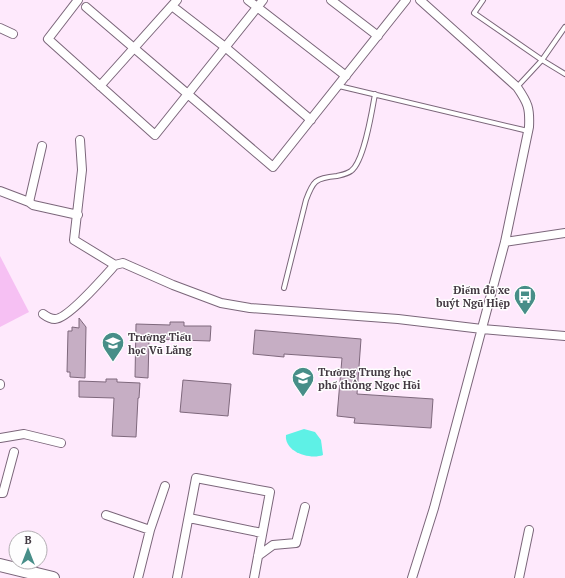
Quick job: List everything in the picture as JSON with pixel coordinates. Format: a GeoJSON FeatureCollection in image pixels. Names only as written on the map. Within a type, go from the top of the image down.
{"type":"FeatureCollection","features":[{"type":"Feature","properties":{"kind":"street"},"geometry":{"type":"LineString","coordinates":[[263,0],[257,7],[188,94],[155,135],[48,39],[79,0],[135,47],[188,94],[273,167],[406,0]]}},
{"type":"Feature","properties":{"kind":"street"},"geometry":{"type":"LineString","coordinates":[[86,7],[93,0]]}},
{"type":"Feature","properties":{"kind":"street"},"geometry":{"type":"LineString","coordinates":[[248,0],[346,76]]}},
{"type":"Feature","properties":{"kind":"street"},"geometry":{"type":"LineString","coordinates":[[331,0],[378,36]]}},
{"type":"Feature","properties":{"kind":"street"},"geometry":{"type":"LineString","coordinates":[[412,578],[434,508],[505,242],[528,131],[530,114],[527,102],[517,87],[420,0]]}},
{"type":"Feature","properties":{"kind":"street"},"geometry":{"type":"LineString","coordinates":[[100,86],[175,3],[311,120]]}},
{"type":"Feature","properties":{"kind":"street"},"geometry":{"type":"LineString","coordinates":[[0,28],[13,34]]}},
{"type":"Feature","properties":{"kind":"street"},"geometry":{"type":"LineString","coordinates":[[80,140],[82,170],[78,215],[73,235],[74,240],[115,265]]}},
{"type":"Feature","properties":{"kind":"street"},"geometry":{"type":"LineString","coordinates":[[29,202],[42,146]]}},
{"type":"Feature","properties":{"kind":"street"},"geometry":{"type":"LineString","coordinates":[[0,191],[33,205],[78,215]]}},
{"type":"Feature","properties":{"kind":"street"},"geometry":{"type":"LineString","coordinates":[[505,242],[565,233]]}},
{"type":"Feature","properties":{"kind":"street"},"geometry":{"type":"LineString","coordinates":[[43,314],[55,320],[62,317],[74,308],[115,265],[123,262],[173,285],[222,303],[250,308],[398,319],[482,330],[565,336]]}},
{"type":"Feature","properties":{"kind":"street"},"geometry":{"type":"LineString","coordinates":[[0,438],[24,434],[61,443]]}},
{"type":"Feature","properties":{"kind":"street"},"geometry":{"type":"LineString","coordinates":[[0,493],[3,493],[14,452]]}},
{"type":"Feature","properties":{"kind":"street"},"geometry":{"type":"LineString","coordinates":[[177,578],[196,478],[270,492],[254,578]]}},
{"type":"Feature","properties":{"kind":"street"},"geometry":{"type":"LineString","coordinates":[[138,578],[150,530],[165,486]]}},
{"type":"Feature","properties":{"kind":"street"},"geometry":{"type":"LineString","coordinates":[[258,556],[273,545],[296,542],[305,507]]}},
{"type":"Feature","properties":{"kind":"street"},"geometry":{"type":"LineString","coordinates":[[106,515],[150,530]]}},
{"type":"Feature","properties":{"kind":"street"},"geometry":{"type":"LineString","coordinates":[[189,518],[262,534]]}},
{"type":"Feature","properties":{"kind":"street"},"geometry":{"type":"LineString","coordinates":[[519,578],[529,530]]}},
{"type":"Feature","properties":{"kind":"street"},"geometry":{"type":"LineString","coordinates":[[0,565],[53,578]]}},
{"type":"Feature","properties":{"kind":"lane"},"geometry":{"type":"LineString","coordinates":[[483,0],[474,12],[542,60],[565,74]]}},
{"type":"Feature","properties":{"kind":"lane"},"geometry":{"type":"LineString","coordinates":[[517,87],[542,60],[565,27]]}},
{"type":"Feature","properties":{"kind":"lane"},"geometry":{"type":"LineString","coordinates":[[338,85],[528,131]]}},
{"type":"Feature","properties":{"kind":"lane"},"geometry":{"type":"LineString","coordinates":[[284,288],[310,188],[317,180],[352,171],[358,163],[364,148],[376,94]]}},
{"type":"Feature","properties":{"kind":"shaded area"},"geometry":{"type":"Polygon","coordinates":[[[0,256],[29,312],[0,327],[0,256]]]}},
{"type":"Feature","properties":{"kind":"shaded area"},"geometry":{"type":"Polygon","coordinates":[[[304,429],[315,432],[321,440],[323,455],[305,455],[293,450],[289,446],[286,441],[286,435],[304,429]]]}},
{"type":"Feature","properties":{"kind":"building"},"geometry":{"type":"Polygon","coordinates":[[[79,318],[86,327],[85,378],[70,377],[70,372],[67,372],[68,331],[72,331],[72,327],[79,328],[79,318]]]}},
{"type":"Feature","properties":{"kind":"building"},"geometry":{"type":"Polygon","coordinates":[[[170,322],[184,322],[184,326],[211,326],[210,341],[149,339],[148,378],[135,377],[136,324],[170,325],[170,322]]]}},
{"type":"Feature","properties":{"kind":"building"},"geometry":{"type":"Polygon","coordinates":[[[255,330],[361,339],[357,394],[433,399],[431,428],[354,423],[355,418],[337,416],[342,358],[284,354],[284,357],[253,354],[255,330]]]}},
{"type":"Feature","properties":{"kind":"building"},"geometry":{"type":"Polygon","coordinates":[[[106,379],[117,379],[117,382],[140,383],[136,437],[112,436],[114,398],[79,397],[79,381],[106,382],[106,379]]]}},
{"type":"Feature","properties":{"kind":"building"},"geometry":{"type":"Polygon","coordinates":[[[183,380],[231,384],[228,416],[180,412],[183,380]]]}},
{"type":"Feature","properties":{"kind":"place","name":"Điểm đỗ xe buýt Ngũ Hiệp"},"geometry":{"type":"Point","coordinates":[525,316]}},
{"type":"Feature","properties":{"kind":"place","name":"Trường Tiểu học Vũ Lăng"},"geometry":{"type":"Point","coordinates":[113,362]}},
{"type":"Feature","properties":{"kind":"place","name":"Trường Trung học phổ thông Ngọc Hồi"},"geometry":{"type":"Point","coordinates":[303,398]}}]}
